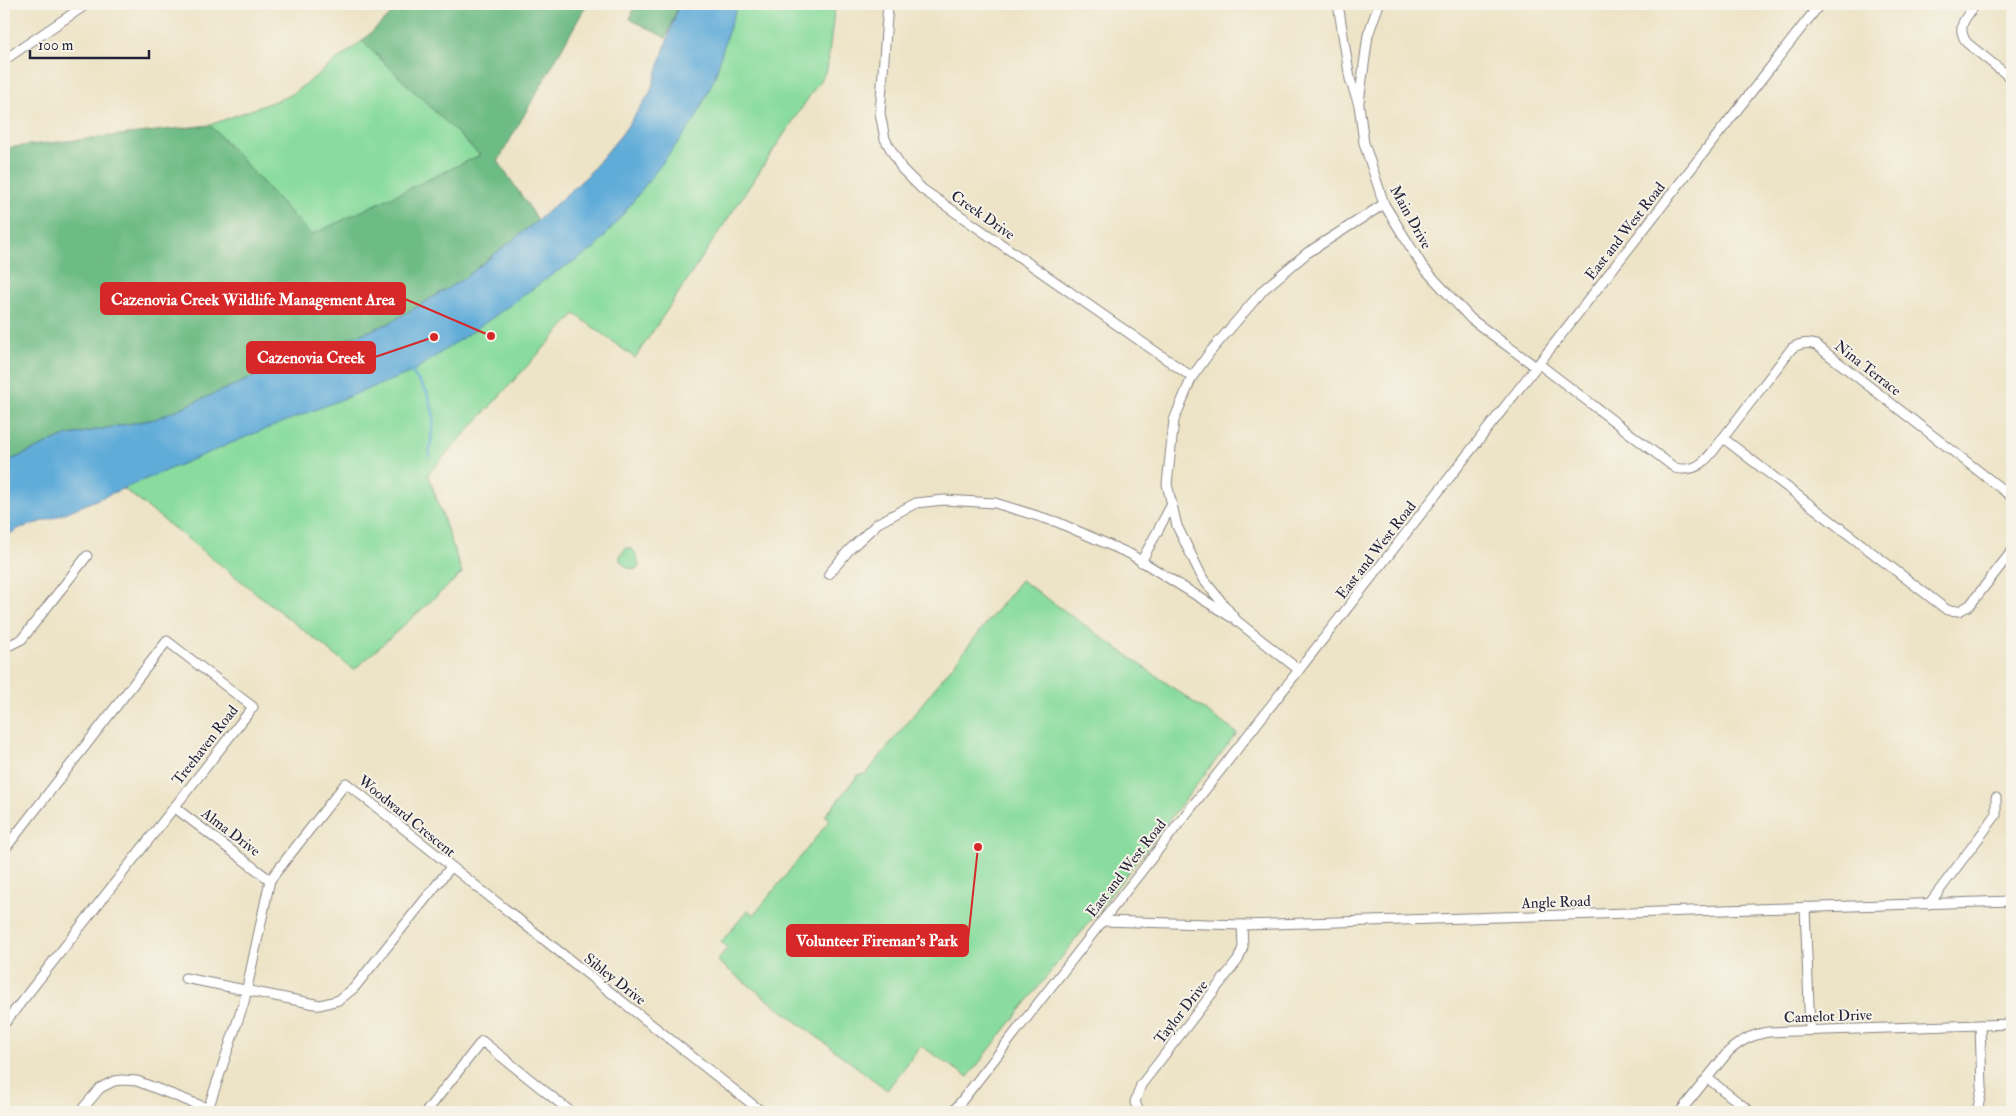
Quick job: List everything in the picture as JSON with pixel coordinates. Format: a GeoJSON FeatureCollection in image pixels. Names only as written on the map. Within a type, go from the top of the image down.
{"type":"FeatureCollection","features":[{"type":"Feature","properties":{"kind":"street"},"geometry":{"type":"LineString","coordinates":[[4,60],[87,4]]}},
{"type":"Feature","properties":{"kind":"street","name":"Creek Drive"},"geometry":{"type":"LineString","coordinates":[[888,4],[880,113],[885,139],[902,169],[922,190],[1192,377]]}},
{"type":"Feature","properties":{"kind":"street","name":"Main Drive"},"geometry":{"type":"LineString","coordinates":[[1338,4],[1350,79],[1358,105],[1364,143],[1384,204],[1423,267],[1471,319],[1537,366]]}},
{"type":"Feature","properties":{"kind":"street"},"geometry":{"type":"LineString","coordinates":[[1358,105],[1368,36],[1379,4]]}},
{"type":"Feature","properties":{"kind":"street","name":"East and West Road"},"geometry":{"type":"LineString","coordinates":[[953,1112],[1820,4]]}},
{"type":"Feature","properties":{"kind":"street"},"geometry":{"type":"LineString","coordinates":[[1976,4],[1963,20],[1961,26],[1963,38],[2012,79]]}},
{"type":"Feature","properties":{"kind":"street"},"geometry":{"type":"LineString","coordinates":[[1237,621],[1203,579],[1177,526],[1167,484],[1174,420],[1192,377],[1210,352],[1264,289],[1307,253],[1384,204]]}},
{"type":"Feature","properties":{"kind":"street","name":"Nina Terrace"},"geometry":{"type":"LineString","coordinates":[[1537,366],[1675,468],[1683,470],[1697,467],[1703,463],[1792,348],[1804,343],[1810,343],[1816,345],[2012,497]]}},
{"type":"Feature","properties":{"kind":"street"},"geometry":{"type":"LineString","coordinates":[[1723,438],[1947,610],[1959,612],[1970,605],[2012,551]]}},
{"type":"Feature","properties":{"kind":"street"},"geometry":{"type":"LineString","coordinates":[[829,574],[849,550],[878,523],[916,503],[944,500],[995,503],[1057,522],[1130,554],[1237,621],[1299,670]]}},
{"type":"Feature","properties":{"kind":"street"},"geometry":{"type":"LineString","coordinates":[[1142,562],[1172,504]]}},
{"type":"Feature","properties":{"kind":"street"},"geometry":{"type":"LineString","coordinates":[[4,648],[22,639],[87,556]]}},
{"type":"Feature","properties":{"kind":"street","name":"Treehaven Road"},"geometry":{"type":"LineString","coordinates":[[4,850],[167,641],[253,707],[4,1024]]}},
{"type":"Feature","properties":{"kind":"street","name":"Woodward Crescent"},"geometry":{"type":"LineString","coordinates":[[213,1110],[246,990],[270,880],[346,783],[451,867],[354,988],[339,1000],[320,1005],[246,990]]}},
{"type":"Feature","properties":{"kind":"street"},"geometry":{"type":"LineString","coordinates":[[1929,904],[1996,815],[1996,798]]}},
{"type":"Feature","properties":{"kind":"street","name":"Alma Drive"},"geometry":{"type":"LineString","coordinates":[[174,807],[270,880]]}},
{"type":"Feature","properties":{"kind":"street","name":"Sibley Drive"},"geometry":{"type":"LineString","coordinates":[[451,867],[762,1112]]}},
{"type":"Feature","properties":{"kind":"street","name":"Angle Road"},"geometry":{"type":"LineString","coordinates":[[1102,922],[1242,925],[2012,901]]}},
{"type":"Feature","properties":{"kind":"street"},"geometry":{"type":"LineString","coordinates":[[1805,907],[1810,1030]]}},
{"type":"Feature","properties":{"kind":"street","name":"Taylor Drive"},"geometry":{"type":"LineString","coordinates":[[1139,1112],[1135,1102],[1141,1085],[1238,960],[1243,947],[1242,925]]}},
{"type":"Feature","properties":{"kind":"street"},"geometry":{"type":"LineString","coordinates":[[185,978],[246,990]]}},
{"type":"Feature","properties":{"kind":"street","name":"Camelot Drive"},"geometry":{"type":"LineString","coordinates":[[1680,1112],[1728,1052],[1746,1038],[1768,1032],[2012,1024]]}},
{"type":"Feature","properties":{"kind":"street"},"geometry":{"type":"LineString","coordinates":[[1977,1112],[1982,1088],[1980,1025]]}},
{"type":"Feature","properties":{"kind":"street"},"geometry":{"type":"LineString","coordinates":[[426,1112],[482,1041],[571,1112]]}},
{"type":"Feature","properties":{"kind":"street"},"geometry":{"type":"LineString","coordinates":[[1707,1078],[1751,1112]]}},
{"type":"Feature","properties":{"kind":"street"},"geometry":{"type":"LineString","coordinates":[[80,1112],[100,1088],[114,1081],[122,1080],[137,1081],[213,1110]]}},
{"type":"Feature","properties":{"kind":"green space"},"geometry":{"type":"Polygon","coordinates":[[[402,4],[587,4],[498,161],[538,220],[463,279],[388,324],[303,356],[155,419],[65,436],[4,463],[4,148],[210,125],[311,235],[480,155],[362,41],[402,4]]]}},
{"type":"Feature","properties":{"kind":"green space"},"geometry":{"type":"Polygon","coordinates":[[[635,4],[679,4],[666,38],[630,19],[635,4]]]}},
{"type":"Feature","properties":{"kind":"green space"},"geometry":{"type":"Polygon","coordinates":[[[722,4],[835,4],[827,70],[635,358],[575,314],[428,474],[462,573],[354,670],[95,466],[393,359],[589,221],[722,4]]]}},
{"type":"Feature","properties":{"kind":"green space"},"geometry":{"type":"Polygon","coordinates":[[[362,41],[480,155],[311,236],[210,125],[291,95],[362,41]]]}},
{"type":"Feature","properties":{"kind":"green space"},"geometry":{"type":"Polygon","coordinates":[[[626,548],[632,549],[637,556],[639,567],[636,569],[628,568],[620,561],[620,556],[626,548]]]}},
{"type":"Feature","properties":{"kind":"green space"},"geometry":{"type":"Polygon","coordinates":[[[1021,580],[1237,733],[968,1077],[921,1046],[887,1090],[717,961],[727,948],[721,942],[748,910],[754,915],[830,820],[825,816],[858,775],[866,774],[1021,580]]]}},
{"type":"Feature","properties":{"kind":"water"},"geometry":{"type":"Polygon","coordinates":[[[679,4],[738,4],[715,77],[695,120],[594,249],[553,274],[412,372],[258,432],[53,518],[20,528],[4,537],[4,463],[65,436],[155,419],[303,356],[388,324],[463,279],[538,220],[587,176],[622,134],[650,93],[679,4]]]}},
{"type":"Feature","properties":{"kind":"waterway"},"geometry":{"type":"LineString","coordinates":[[410,370],[427,392],[434,416],[429,456]]}},
{"type":"Feature","properties":{"kind":"place","name":"Cazenovia Creek Wildlife Management Area"},"geometry":{"type":"Point","coordinates":[491,336]}},
{"type":"Feature","properties":{"kind":"place","name":"Cazenovia Creek"},"geometry":{"type":"Point","coordinates":[434,337]}},
{"type":"Feature","properties":{"kind":"place","name":"Volunteer Fireman's Park"},"geometry":{"type":"Point","coordinates":[978,847]}}]}
